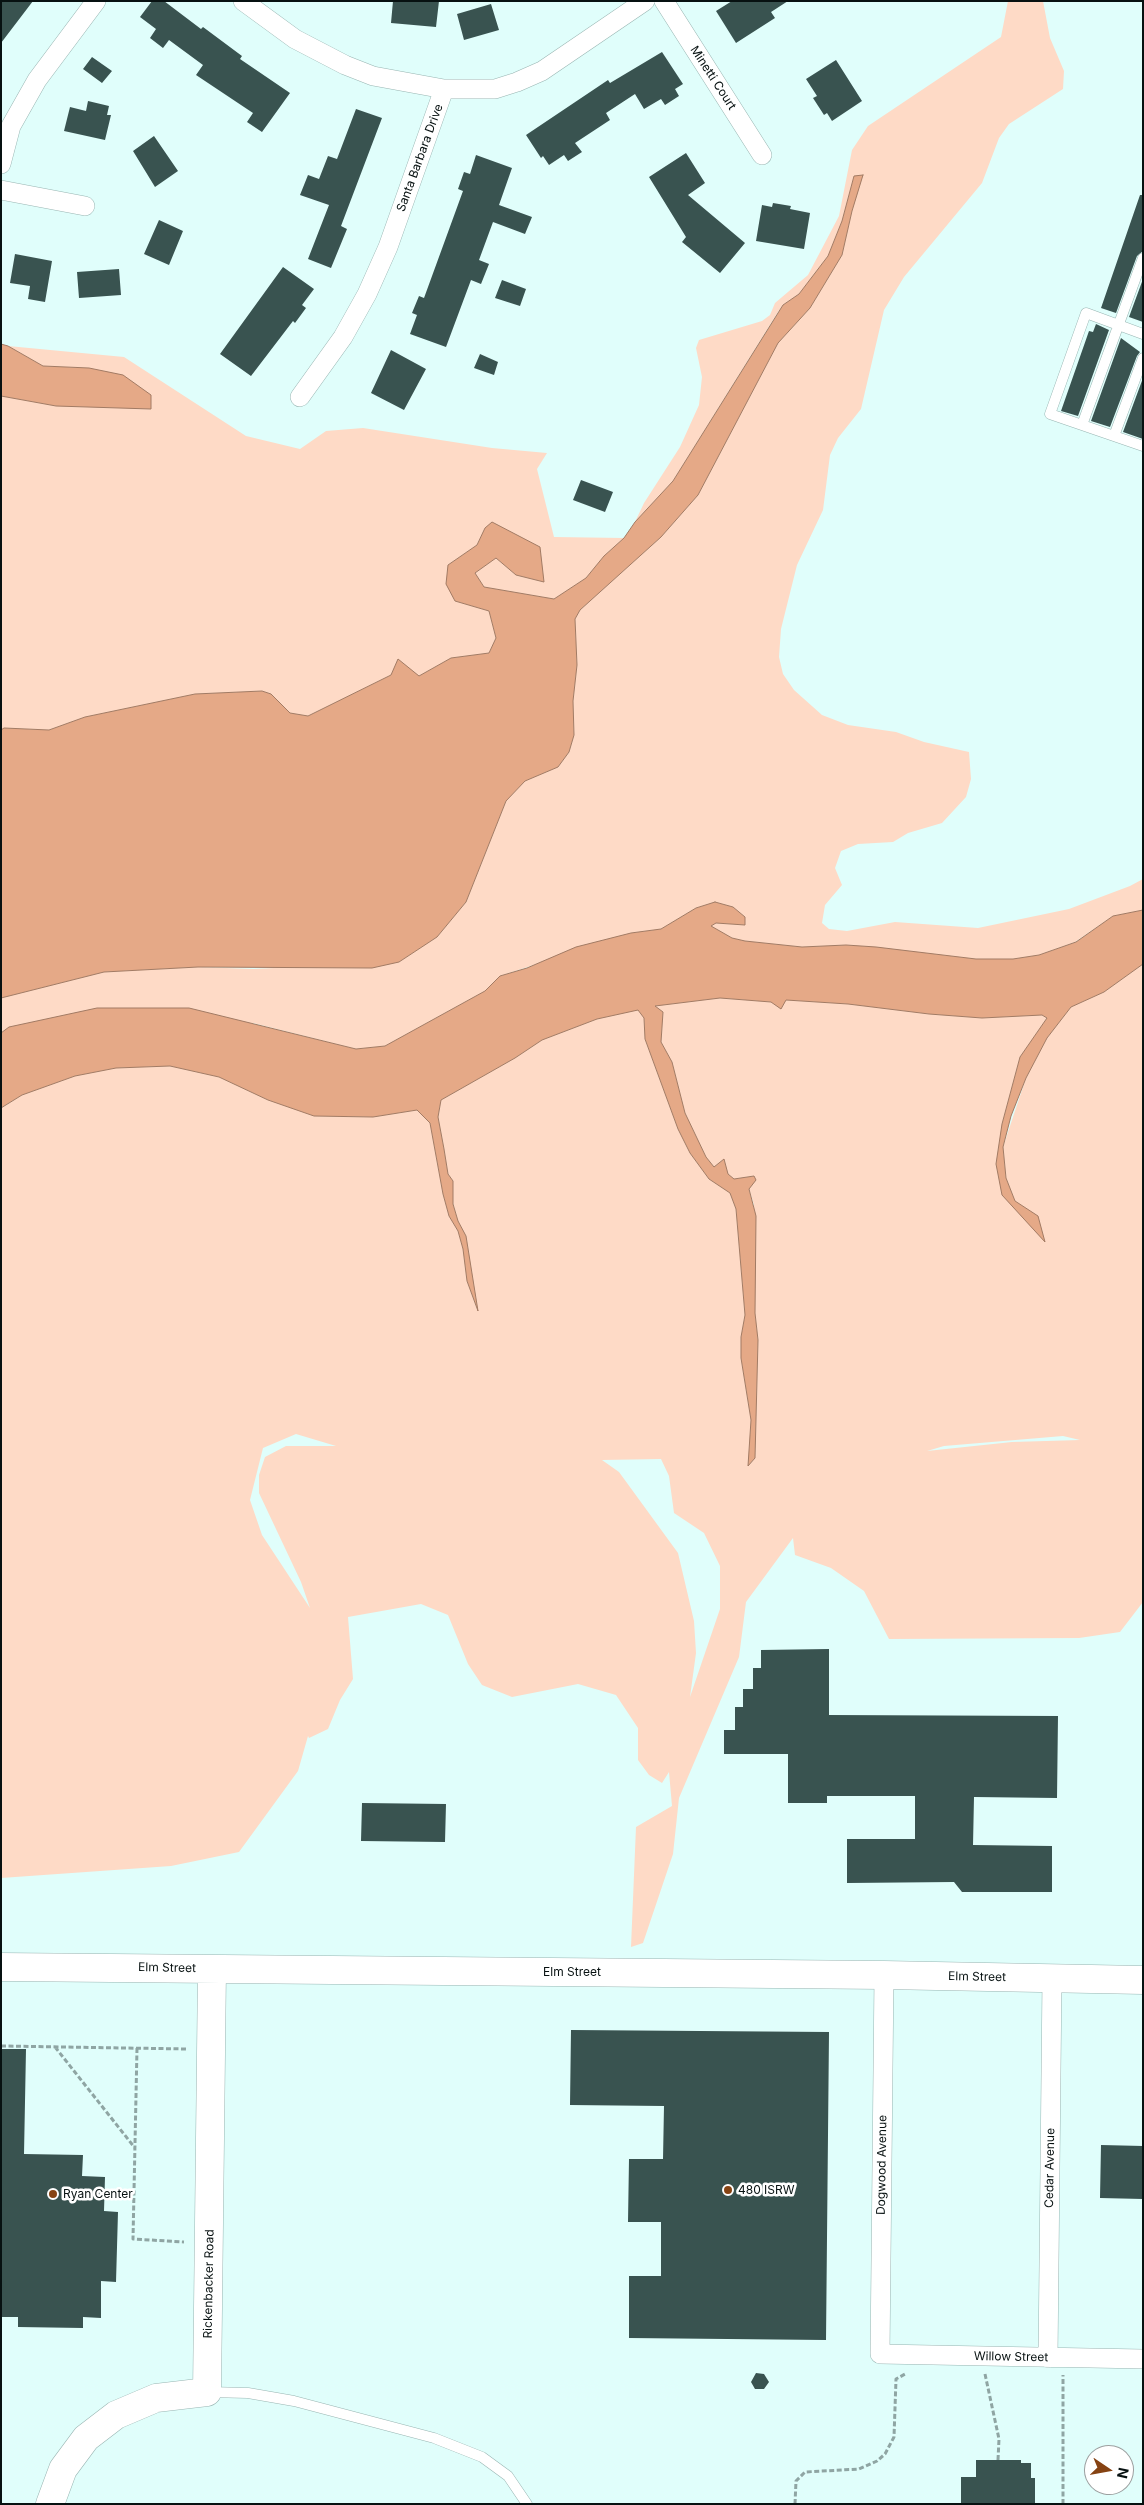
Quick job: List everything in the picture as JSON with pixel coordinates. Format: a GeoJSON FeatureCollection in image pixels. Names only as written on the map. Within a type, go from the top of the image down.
{"type":"FeatureCollection","features":[{"type":"Feature","properties":{"kind":"street"},"geometry":{"type":"LineString","coordinates":[[1,164],[11,126],[37,80],[96,1]]}},
{"type":"Feature","properties":{"kind":"street"},"geometry":{"type":"LineString","coordinates":[[243,1],[295,39],[345,65],[373,76],[444,89]]}},
{"type":"Feature","properties":{"kind":"street","name":"Santa Barbara Drive"},"geometry":{"type":"LineString","coordinates":[[300,397],[343,337],[388,247],[444,89],[495,89],[517,82],[542,71],[645,1]]}},
{"type":"Feature","properties":{"kind":"street","name":"Minetti Court"},"geometry":{"type":"LineString","coordinates":[[664,1],[762,155]]}},
{"type":"Feature","properties":{"kind":"street"},"geometry":{"type":"LineString","coordinates":[[1,190],[85,206]]}},
{"type":"Feature","properties":{"kind":"street","name":"Elm Street"},"geometry":{"type":"LineString","coordinates":[[1,1967],[884,1975],[1143,1980]]}},
{"type":"Feature","properties":{"kind":"street","name":"Rickenbacker Road"},"geometry":{"type":"LineString","coordinates":[[207,2392],[212,1969]]}},
{"type":"Feature","properties":{"kind":"street","name":"Dogwood Avenue"},"geometry":{"type":"LineString","coordinates":[[880,2354],[884,1975]]}},
{"type":"Feature","properties":{"kind":"street","name":"Cedar Avenue"},"geometry":{"type":"LineString","coordinates":[[1048,2358],[1052,1978]]}},
{"type":"Feature","properties":{"kind":"street","name":"Willow Street"},"geometry":{"type":"LineString","coordinates":[[880,2354],[1143,2359]]}},
{"type":"Feature","properties":{"kind":"street"},"geometry":{"type":"LineString","coordinates":[[50,2504],[63,2469],[80,2446],[86,2438],[116,2415],[156,2398],[207,2392]]}},
{"type":"Feature","properties":{"kind":"lane"},"geometry":{"type":"LineString","coordinates":[[1082,425],[1143,258]]}},
{"type":"Feature","properties":{"kind":"lane"},"geometry":{"type":"LineString","coordinates":[[1143,334],[1086,313],[1050,414],[1143,446]]}},
{"type":"Feature","properties":{"kind":"lane"},"geometry":{"type":"LineString","coordinates":[[1114,436],[1143,358]]}},
{"type":"Feature","properties":{"kind":"lane"},"geometry":{"type":"LineString","coordinates":[[207,2392],[248,2393],[294,2401],[434,2438],[482,2457],[508,2476],[528,2504]]}},
{"type":"Feature","properties":{"kind":"path"},"geometry":{"type":"LineString","coordinates":[[1,2046],[195,2049]]}},
{"type":"Feature","properties":{"kind":"path"},"geometry":{"type":"LineString","coordinates":[[54,2047],[135,2148]]}},
{"type":"Feature","properties":{"kind":"path"},"geometry":{"type":"LineString","coordinates":[[137,2048],[133,2239],[184,2242]]}},
{"type":"Feature","properties":{"kind":"path"},"geometry":{"type":"LineString","coordinates":[[795,2504],[796,2482],[805,2472],[859,2470],[877,2461],[885,2454],[894,2437],[896,2379],[909,2372]]}},
{"type":"Feature","properties":{"kind":"path"},"geometry":{"type":"LineString","coordinates":[[976,2374],[985,2374],[999,2439],[998,2460]]}},
{"type":"Feature","properties":{"kind":"path"},"geometry":{"type":"LineString","coordinates":[[1061,2375],[1064,2375],[1063,2504]]}},
{"type":"Feature","properties":{"kind":"shaded area"},"geometry":{"type":"Polygon","coordinates":[[[1008,1],[1043,1],[1050,38],[1064,71],[1063,89],[1009,124],[999,138],[982,183],[904,277],[884,310],[861,409],[838,438],[830,455],[823,510],[797,565],[781,629],[779,657],[783,674],[794,690],[822,715],[848,725],[896,732],[924,742],[969,752],[971,779],[966,797],[942,823],[908,833],[893,842],[858,844],[841,851],[835,868],[842,885],[825,905],[822,923],[829,929],[847,931],[895,922],[978,928],[1069,909],[1130,886],[1143,879],[1143,910],[1113,916],[1075,942],[1039,955],[1013,959],[976,959],[846,945],[802,947],[745,941],[732,938],[710,926],[716,923],[745,925],[745,917],[733,907],[715,902],[696,908],[661,929],[631,933],[500,976],[485,991],[385,1046],[356,1049],[253,1023],[10,1027],[1,1033],[1,998],[104,972],[198,967],[253,969],[399,962],[437,937],[466,902],[506,801],[525,781],[558,767],[569,752],[574,735],[573,701],[577,665],[575,619],[580,610],[661,537],[698,495],[778,343],[810,308],[842,255],[852,211],[854,176],[842,221],[828,256],[799,294],[783,305],[673,481],[635,522],[644,503],[680,447],[699,405],[702,377],[696,348],[699,340],[762,321],[770,315],[775,303],[808,275],[839,216],[852,150],[868,126],[1001,37],[1008,1]]]}},
{"type":"Feature","properties":{"kind":"shaded area"},"geometry":{"type":"Polygon","coordinates":[[[863,175],[842,255],[810,308],[778,343],[698,495],[661,537],[580,610],[575,619],[577,665],[573,701],[574,735],[569,752],[558,767],[525,781],[506,801],[466,902],[437,937],[399,962],[372,968],[198,967],[104,972],[1,998],[1,730],[4,728],[49,730],[85,717],[195,694],[262,691],[271,694],[290,713],[308,716],[391,675],[398,659],[419,676],[451,658],[489,653],[496,638],[489,611],[455,601],[446,584],[448,565],[477,545],[485,528],[492,522],[540,547],[544,582],[516,575],[496,558],[475,573],[484,587],[554,599],[586,578],[604,556],[624,538],[635,522],[673,481],[783,305],[799,294],[828,256],[842,221],[854,176],[863,175]]]}},
{"type":"Feature","properties":{"kind":"shaded area"},"geometry":{"type":"Polygon","coordinates":[[[1,344],[43,366],[89,368],[123,375],[151,395],[151,409],[56,406],[1,396],[1,344]]]}},
{"type":"Feature","properties":{"kind":"shaded area"},"geometry":{"type":"Polygon","coordinates":[[[8,346],[124,357],[246,436],[300,449],[326,431],[363,428],[492,448],[547,453],[537,469],[554,537],[624,538],[604,556],[586,578],[554,599],[484,587],[475,573],[496,558],[516,575],[544,582],[485,528],[477,545],[448,565],[455,601],[489,611],[496,638],[489,653],[451,658],[419,676],[391,675],[308,716],[290,713],[271,694],[262,691],[195,694],[85,717],[49,730],[5,728],[1,730],[1,396],[56,406],[89,368],[43,366],[8,346]]]}},
{"type":"Feature","properties":{"kind":"shaded area"},"geometry":{"type":"Polygon","coordinates":[[[715,902],[733,907],[745,917],[745,925],[716,923],[711,926],[732,938],[745,941],[802,947],[846,945],[876,947],[976,959],[1013,959],[1039,955],[1076,942],[1113,916],[1143,910],[1143,964],[1104,992],[1071,1007],[1047,1038],[1026,1078],[1011,1116],[1003,1147],[1006,1178],[1015,1201],[1038,1216],[1045,1242],[1002,1195],[996,1164],[1002,1124],[1020,1057],[1047,1018],[1042,1015],[982,1018],[929,1014],[848,1004],[786,1000],[781,1009],[771,1002],[720,998],[655,1006],[663,1012],[661,1042],[672,1062],[685,1113],[706,1157],[714,1167],[724,1159],[728,1174],[734,1179],[754,1176],[756,1180],[749,1189],[756,1216],[755,1313],[758,1340],[755,1458],[748,1466],[751,1420],[741,1358],[741,1337],[745,1315],[736,1209],[730,1193],[709,1179],[690,1153],[678,1129],[645,1039],[644,1018],[638,1010],[597,1019],[542,1040],[515,1058],[441,1100],[438,1117],[448,1174],[453,1181],[453,1204],[458,1221],[466,1236],[478,1311],[467,1281],[463,1249],[458,1231],[449,1216],[443,1194],[430,1123],[417,1110],[373,1117],[314,1116],[268,1100],[219,1077],[170,1066],[116,1068],[75,1076],[22,1095],[1,1108],[1,1033],[9,1027],[97,1008],[189,1008],[356,1049],[385,1046],[485,991],[500,976],[527,968],[576,947],[631,933],[661,929],[696,908],[715,902]]]}},
{"type":"Feature","properties":{"kind":"shaded area"},"geometry":{"type":"Polygon","coordinates":[[[1143,964],[1143,1602],[1120,1632],[1079,1638],[889,1639],[864,1591],[831,1568],[795,1555],[793,1538],[746,1602],[739,1657],[679,1798],[673,1854],[643,1943],[631,1947],[636,1827],[672,1806],[669,1772],[662,1783],[649,1775],[638,1760],[638,1728],[616,1695],[578,1684],[512,1697],[482,1685],[468,1664],[448,1615],[421,1604],[348,1617],[353,1679],[340,1700],[328,1729],[309,1738],[308,1736],[298,1771],[239,1852],[171,1866],[1,1878],[1,1108],[22,1095],[75,1076],[116,1068],[170,1066],[219,1077],[268,1100],[315,1116],[373,1117],[417,1110],[430,1123],[443,1194],[449,1216],[458,1231],[463,1249],[467,1281],[477,1309],[466,1236],[458,1221],[453,1203],[453,1181],[448,1174],[438,1117],[441,1100],[515,1058],[542,1040],[597,1019],[638,1009],[644,1018],[645,1039],[678,1129],[690,1153],[709,1179],[730,1193],[736,1209],[745,1315],[741,1337],[741,1358],[751,1420],[749,1465],[755,1458],[758,1340],[755,1313],[754,1205],[749,1189],[753,1176],[734,1179],[728,1174],[723,1160],[714,1167],[706,1157],[685,1113],[672,1062],[661,1042],[663,1012],[654,1006],[720,998],[771,1002],[786,1000],[848,1004],[929,1014],[982,1018],[1042,1015],[1047,1018],[1020,1057],[1002,1124],[1002,1195],[1038,1217],[1015,1201],[1006,1178],[1003,1147],[1026,1078],[1047,1038],[1071,1007],[1104,992],[1143,964]],[[296,1434],[263,1448],[250,1500],[262,1535],[310,1608],[301,1582],[259,1493],[259,1475],[265,1457],[286,1446],[336,1446],[296,1434]],[[1063,1436],[944,1446],[927,1451],[1012,1442],[1080,1440],[1063,1436]],[[661,1459],[602,1460],[619,1472],[678,1553],[694,1621],[696,1653],[690,1697],[720,1609],[720,1566],[704,1533],[674,1513],[669,1476],[661,1459]]]}},
{"type":"Feature","properties":{"kind":"building"},"geometry":{"type":"Polygon","coordinates":[[[1,1],[33,1],[1,43],[1,1]]]}},
{"type":"Feature","properties":{"kind":"building"},"geometry":{"type":"Polygon","coordinates":[[[152,1],[164,1],[201,29],[203,27],[242,56],[240,59],[290,93],[262,132],[247,122],[253,113],[196,75],[203,65],[169,40],[163,48],[150,38],[156,29],[140,17],[152,1]]]}},
{"type":"Feature","properties":{"kind":"building"},"geometry":{"type":"Polygon","coordinates":[[[393,1],[439,1],[436,27],[391,23],[393,1]]]}},
{"type":"Feature","properties":{"kind":"building"},"geometry":{"type":"Polygon","coordinates":[[[732,1],[788,1],[771,12],[775,18],[736,43],[716,11],[732,1]]]}},
{"type":"Feature","properties":{"kind":"building"},"geometry":{"type":"Polygon","coordinates":[[[491,4],[499,30],[464,40],[457,14],[491,4]]]}},
{"type":"Feature","properties":{"kind":"building"},"geometry":{"type":"Polygon","coordinates":[[[662,52],[683,84],[675,89],[679,96],[665,105],[661,99],[644,109],[635,94],[606,113],[610,120],[575,143],[582,152],[568,161],[564,155],[549,165],[543,156],[541,158],[526,135],[608,80],[610,83],[662,52]]]}},
{"type":"Feature","properties":{"kind":"building"},"geometry":{"type":"Polygon","coordinates":[[[92,57],[112,71],[102,83],[83,69],[92,57]]]}},
{"type":"Feature","properties":{"kind":"building"},"geometry":{"type":"Polygon","coordinates":[[[836,60],[862,101],[832,121],[827,113],[824,115],[813,98],[817,96],[806,79],[836,60]]]}},
{"type":"Feature","properties":{"kind":"building"},"geometry":{"type":"Polygon","coordinates":[[[88,101],[109,106],[107,115],[111,115],[105,140],[64,131],[70,107],[86,111],[88,101]]]}},
{"type":"Feature","properties":{"kind":"building"},"geometry":{"type":"Polygon","coordinates":[[[356,109],[382,118],[341,226],[347,229],[331,268],[308,259],[329,205],[300,195],[308,175],[319,179],[328,156],[337,159],[356,109]]]}},
{"type":"Feature","properties":{"kind":"building"},"geometry":{"type":"Polygon","coordinates":[[[154,136],[178,171],[155,187],[133,151],[154,136]]]}},
{"type":"Feature","properties":{"kind":"building"},"geometry":{"type":"Polygon","coordinates":[[[686,153],[705,183],[688,195],[745,243],[720,273],[682,242],[686,237],[649,177],[686,153]]]}},
{"type":"Feature","properties":{"kind":"building"},"geometry":{"type":"Polygon","coordinates":[[[476,155],[512,168],[499,205],[532,217],[525,234],[493,222],[479,260],[489,264],[481,284],[471,280],[446,347],[410,334],[417,315],[412,313],[419,296],[424,298],[463,191],[458,189],[464,172],[470,174],[476,155]]]}},
{"type":"Feature","properties":{"kind":"building"},"geometry":{"type":"Polygon","coordinates":[[[1140,195],[1143,195],[1143,251],[1137,256],[1116,313],[1101,308],[1140,195]]]}},
{"type":"Feature","properties":{"kind":"building"},"geometry":{"type":"Polygon","coordinates":[[[773,203],[791,206],[790,209],[810,213],[804,249],[756,241],[762,205],[772,207],[773,203]]]}},
{"type":"Feature","properties":{"kind":"building"},"geometry":{"type":"Polygon","coordinates":[[[159,220],[183,231],[169,265],[144,254],[159,220]]]}},
{"type":"Feature","properties":{"kind":"building"},"geometry":{"type":"Polygon","coordinates":[[[15,254],[52,261],[45,302],[28,299],[30,286],[10,283],[15,254]]]}},
{"type":"Feature","properties":{"kind":"building"},"geometry":{"type":"Polygon","coordinates":[[[283,267],[314,289],[302,305],[306,308],[295,323],[293,321],[251,376],[220,354],[283,267]]]}},
{"type":"Feature","properties":{"kind":"building"},"geometry":{"type":"Polygon","coordinates":[[[119,269],[121,295],[79,298],[77,272],[119,269]]]}},
{"type":"Feature","properties":{"kind":"building"},"geometry":{"type":"Polygon","coordinates":[[[1143,279],[1143,322],[1129,317],[1143,279]]]}},
{"type":"Feature","properties":{"kind":"building"},"geometry":{"type":"Polygon","coordinates":[[[502,280],[526,289],[520,306],[495,298],[502,280]]]}},
{"type":"Feature","properties":{"kind":"building"},"geometry":{"type":"Polygon","coordinates":[[[1096,324],[1109,330],[1078,416],[1061,411],[1089,331],[1093,332],[1096,324]]]}},
{"type":"Feature","properties":{"kind":"building"},"geometry":{"type":"Polygon","coordinates":[[[1121,338],[1140,352],[1110,427],[1091,421],[1121,338]]]}},
{"type":"Feature","properties":{"kind":"building"},"geometry":{"type":"Polygon","coordinates":[[[391,350],[426,369],[404,410],[371,393],[391,350]]]}},
{"type":"Feature","properties":{"kind":"building"},"geometry":{"type":"Polygon","coordinates":[[[480,354],[498,362],[494,375],[474,368],[480,354]]]}},
{"type":"Feature","properties":{"kind":"building"},"geometry":{"type":"Polygon","coordinates":[[[1143,378],[1143,439],[1123,432],[1143,378]]]}},
{"type":"Feature","properties":{"kind":"building"},"geometry":{"type":"Polygon","coordinates":[[[581,480],[613,492],[605,512],[573,500],[581,480]]]}},
{"type":"Feature","properties":{"kind":"building"},"geometry":{"type":"Polygon","coordinates":[[[829,1649],[829,1715],[1058,1716],[1057,1798],[974,1797],[973,1845],[1052,1846],[1052,1892],[962,1892],[954,1882],[847,1883],[847,1839],[915,1839],[915,1796],[827,1796],[827,1803],[788,1803],[788,1754],[724,1754],[724,1730],[735,1730],[735,1707],[743,1707],[743,1689],[753,1689],[753,1668],[761,1668],[761,1650],[829,1649]]]}},
{"type":"Feature","properties":{"kind":"building"},"geometry":{"type":"Polygon","coordinates":[[[362,1803],[446,1804],[445,1842],[361,1841],[362,1803]]]}},
{"type":"Feature","properties":{"kind":"building","name":"480 ISRW"},"geometry":{"type":"Polygon","coordinates":[[[571,2030],[829,2032],[826,2340],[629,2338],[629,2276],[661,2276],[661,2222],[628,2222],[629,2159],[663,2159],[664,2106],[570,2105],[571,2030]]]}},
{"type":"Feature","properties":{"kind":"building","name":"Ryan Center"},"geometry":{"type":"Polygon","coordinates":[[[1,2049],[26,2049],[24,2154],[83,2155],[82,2176],[105,2177],[104,2211],[118,2212],[116,2282],[101,2281],[101,2318],[83,2317],[83,2328],[18,2327],[18,2317],[1,2317],[1,2049]]]}},
{"type":"Feature","properties":{"kind":"building"},"geometry":{"type":"Polygon","coordinates":[[[1101,2145],[1143,2146],[1143,2199],[1100,2198],[1101,2145]]]}},
{"type":"Feature","properties":{"kind":"building"},"geometry":{"type":"Polygon","coordinates":[[[756,2373],[764,2374],[769,2382],[764,2389],[755,2389],[751,2382],[756,2373]]]}},
{"type":"Feature","properties":{"kind":"building"},"geometry":{"type":"Polygon","coordinates":[[[976,2460],[1021,2460],[1021,2463],[1031,2463],[1031,2478],[1035,2478],[1035,2504],[961,2504],[961,2477],[976,2477],[976,2460]]]}},
{"type":"Feature","properties":{"kind":"place","name":"480 ISRW"},"geometry":{"type":"Point","coordinates":[728,2190]}},
{"type":"Feature","properties":{"kind":"place","name":"Ryan Center"},"geometry":{"type":"Point","coordinates":[53,2194]}}]}
